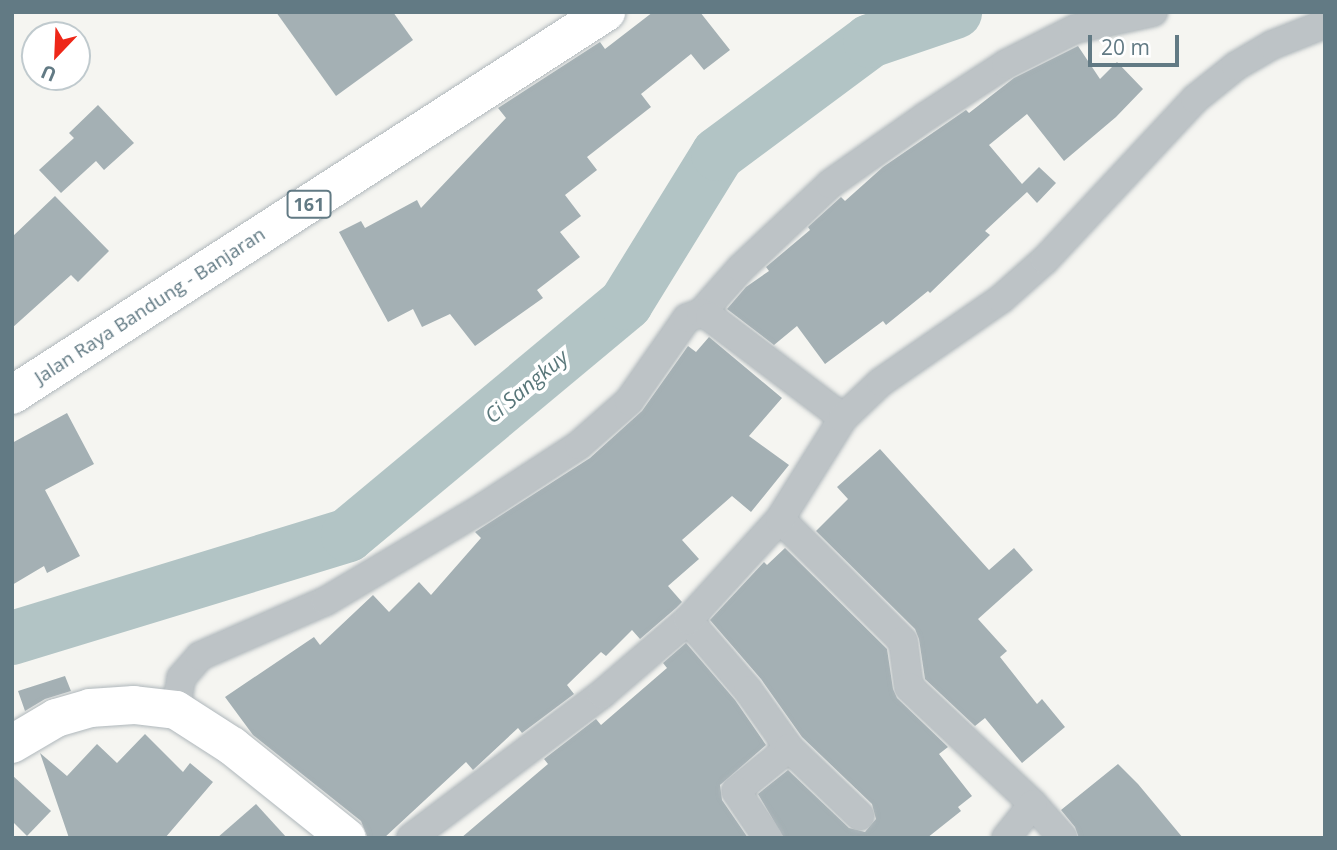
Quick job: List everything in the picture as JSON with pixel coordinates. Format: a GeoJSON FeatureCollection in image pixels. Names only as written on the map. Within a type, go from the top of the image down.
{"type":"FeatureCollection","features":[{"type":"Feature","properties":{"kind":"main road","name":"Jalan Raya Bandung - Banjaran"},"geometry":{"type":"LineString","coordinates":[[12,396],[606,12]]}},
{"type":"Feature","properties":{"kind":"main road"},"geometry":{"type":"LineString","coordinates":[[12,744],[56,718],[90,708],[134,705],[176,710],[232,746],[346,838]]}},
{"type":"Feature","properties":{"kind":"street"},"geometry":{"type":"LineString","coordinates":[[176,710],[181,678],[200,656],[326,600],[481,509],[579,445],[629,401],[687,318],[701,313],[741,268],[830,184],[1006,64],[1075,29],[1153,12]]}},
{"type":"Feature","properties":{"kind":"street"},"geometry":{"type":"LineString","coordinates":[[411,838],[602,694],[688,620],[780,519],[843,418],[881,382],[1000,299],[1045,260],[1195,99],[1236,66],[1272,45],[1325,23]]}},
{"type":"Feature","properties":{"kind":"street"},"geometry":{"type":"LineString","coordinates":[[701,313],[843,418]]}},
{"type":"Feature","properties":{"kind":"street"},"geometry":{"type":"LineString","coordinates":[[780,519],[903,641],[909,687],[1033,804],[1063,838]]}},
{"type":"Feature","properties":{"kind":"street"},"geometry":{"type":"LineString","coordinates":[[688,620],[748,690],[789,748],[860,816]]}},
{"type":"Feature","properties":{"kind":"street"},"geometry":{"type":"LineString","coordinates":[[768,838],[736,791],[789,748]]}},
{"type":"Feature","properties":{"kind":"street"},"geometry":{"type":"LineString","coordinates":[[1006,838],[1033,804]]}},
{"type":"Feature","properties":{"kind":"building"},"geometry":{"type":"Polygon","coordinates":[[[276,12],[393,12],[413,40],[336,96],[276,12]]]}},
{"type":"Feature","properties":{"kind":"building"},"geometry":{"type":"Polygon","coordinates":[[[653,12],[700,12],[730,50],[704,70],[691,54],[641,94],[651,107],[587,157],[597,170],[565,195],[581,216],[560,232],[580,257],[537,290],[543,298],[475,346],[450,314],[422,327],[413,309],[388,322],[339,232],[361,221],[365,228],[417,200],[421,208],[506,118],[498,108],[600,42],[605,49],[653,12]]]}},
{"type":"Feature","properties":{"kind":"building"},"geometry":{"type":"Polygon","coordinates":[[[1078,46],[1100,79],[1117,62],[1143,89],[1116,117],[1064,161],[1027,114],[989,145],[1022,184],[1039,167],[1056,183],[1037,203],[1027,192],[985,231],[990,235],[930,293],[928,291],[886,325],[883,321],[825,364],[797,326],[774,345],[727,309],[746,287],[769,271],[766,267],[810,230],[808,227],[841,197],[845,201],[883,167],[966,110],[969,113],[1014,78],[1078,46]]]}},
{"type":"Feature","properties":{"kind":"building"},"geometry":{"type":"Polygon","coordinates":[[[98,105],[134,143],[104,170],[96,161],[61,193],[39,170],[74,138],[69,133],[98,105]]]}},
{"type":"Feature","properties":{"kind":"building"},"geometry":{"type":"Polygon","coordinates":[[[55,196],[109,251],[78,282],[71,275],[12,328],[12,237],[55,196]]]}},
{"type":"Feature","properties":{"kind":"building"},"geometry":{"type":"Polygon","coordinates":[[[709,337],[782,398],[749,436],[789,465],[751,512],[732,496],[682,540],[699,559],[668,586],[682,602],[676,608],[640,639],[632,630],[606,656],[601,652],[567,685],[574,694],[522,733],[518,728],[473,770],[466,762],[384,838],[368,838],[361,821],[253,735],[225,697],[314,637],[320,645],[373,595],[389,612],[419,582],[431,595],[481,538],[475,532],[590,458],[642,411],[688,346],[696,352],[709,337]]]}},
{"type":"Feature","properties":{"kind":"building"},"geometry":{"type":"Polygon","coordinates":[[[67,413],[94,464],[45,490],[80,556],[47,573],[44,566],[12,585],[12,443],[67,413]]]}},
{"type":"Feature","properties":{"kind":"building"},"geometry":{"type":"Polygon","coordinates":[[[880,449],[989,570],[1014,548],[1033,570],[978,619],[1007,651],[1000,657],[1037,704],[1042,699],[1065,727],[1022,763],[985,718],[975,726],[925,679],[915,629],[816,531],[848,499],[837,487],[880,449]]]}},
{"type":"Feature","properties":{"kind":"building"},"geometry":{"type":"Polygon","coordinates":[[[785,548],[887,649],[893,689],[897,698],[948,747],[939,754],[972,796],[958,807],[961,811],[927,838],[784,838],[758,794],[788,770],[849,828],[865,832],[876,819],[872,804],[802,737],[761,679],[710,620],[764,562],[767,565],[785,548]]]}},
{"type":"Feature","properties":{"kind":"building"},"geometry":{"type":"Polygon","coordinates":[[[686,643],[735,700],[766,745],[720,785],[722,800],[748,838],[461,838],[548,764],[544,759],[596,719],[601,725],[667,668],[663,663],[686,643]]]}},
{"type":"Feature","properties":{"kind":"building"},"geometry":{"type":"Polygon","coordinates":[[[65,676],[71,691],[45,699],[25,711],[18,691],[65,676]]]}},
{"type":"Feature","properties":{"kind":"building"},"geometry":{"type":"Polygon","coordinates":[[[145,734],[183,772],[190,763],[213,782],[165,838],[69,838],[40,753],[67,776],[97,744],[117,763],[145,734]]]}},
{"type":"Feature","properties":{"kind":"building"},"geometry":{"type":"Polygon","coordinates":[[[1118,764],[1183,838],[1079,838],[1075,827],[1061,810],[1118,764]]]}},
{"type":"Feature","properties":{"kind":"building"},"geometry":{"type":"Polygon","coordinates":[[[12,775],[51,811],[27,836],[12,821],[12,775]]]}},
{"type":"Feature","properties":{"kind":"building"},"geometry":{"type":"Polygon","coordinates":[[[256,804],[287,838],[217,838],[256,804]]]}},
{"type":"Feature","properties":{"kind":"waterway","name":"Ci Sangkuy"},"geometry":{"type":"LineString","coordinates":[[12,638],[348,535],[626,303],[718,154],[870,41],[955,12]]}}]}
